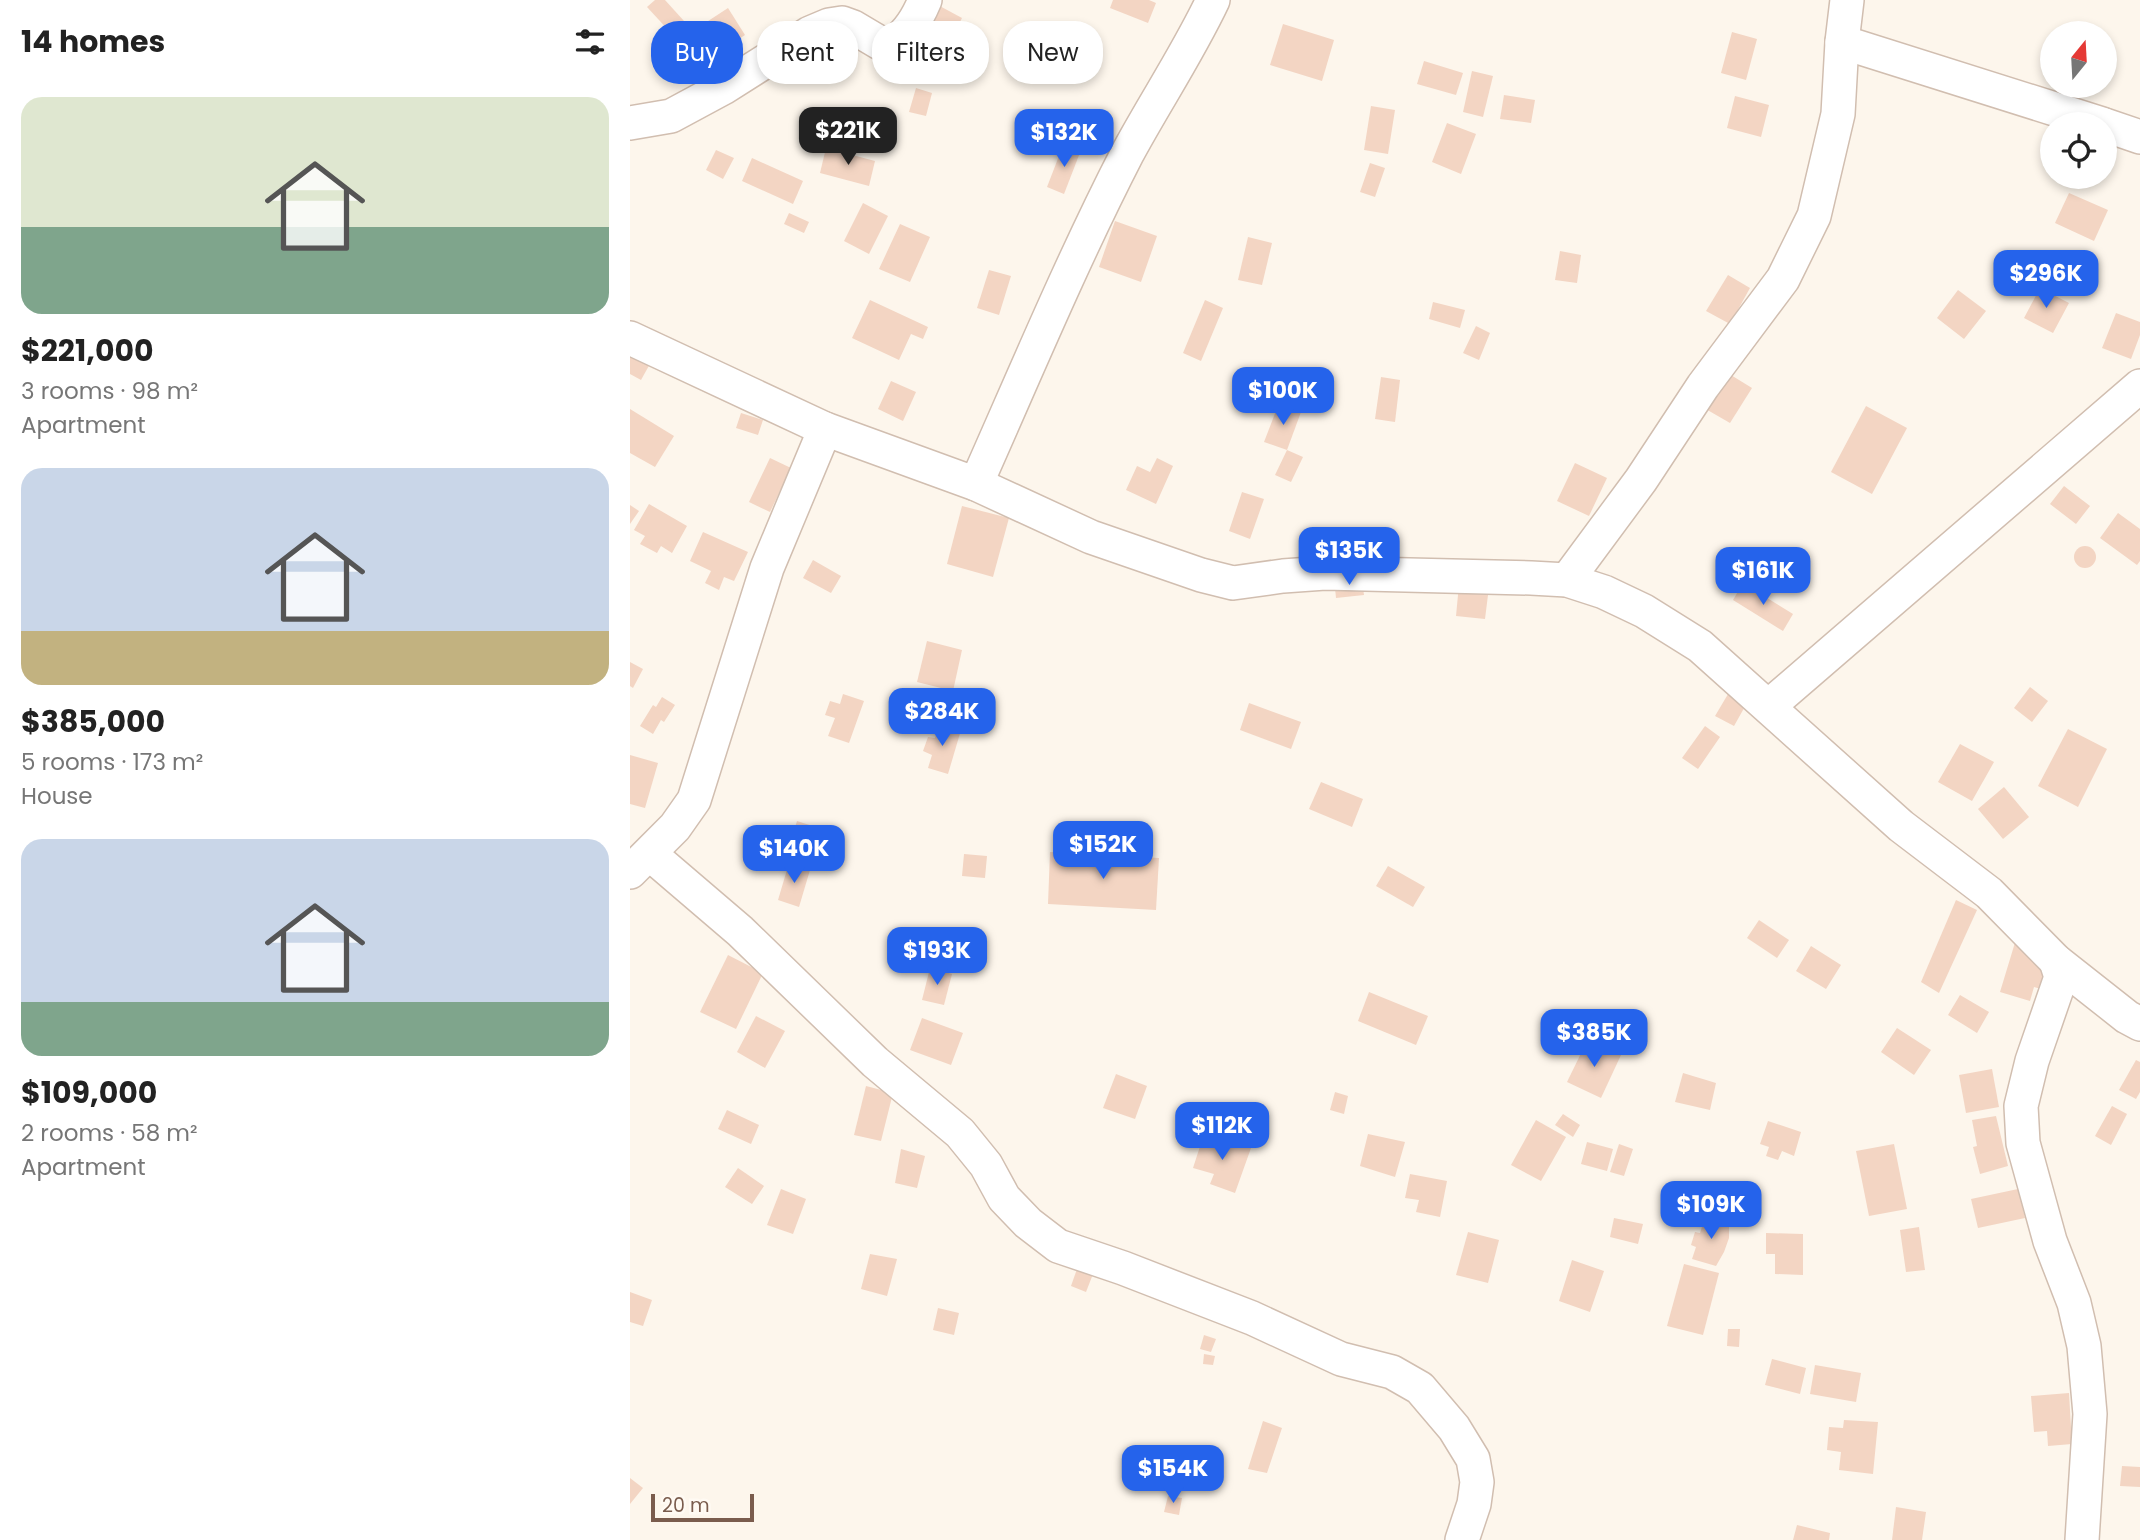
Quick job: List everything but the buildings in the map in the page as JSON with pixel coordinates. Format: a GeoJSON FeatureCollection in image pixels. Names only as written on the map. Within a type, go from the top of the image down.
{"type":"FeatureCollection","features":[{"type":"Feature","properties":{"kind":"street"},"geometry":{"type":"LineString","coordinates":[[630,123],[671,116],[723,88],[810,33],[830,25],[842,23],[880,43],[890,44],[905,33],[921,11],[925,0]]}},
{"type":"Feature","properties":{"kind":"street"},"geometry":{"type":"LineString","coordinates":[[976,484],[1068,277],[1122,165],[1200,29],[1213,0]]}},
{"type":"Feature","properties":{"kind":"street"},"geometry":{"type":"LineString","coordinates":[[1567,580],[1641,480],[1703,386],[1783,279],[1814,216],[1838,114],[1847,0]]}},
{"type":"Feature","properties":{"kind":"street"},"geometry":{"type":"LineString","coordinates":[[1842,42],[2063,112]]}},
{"type":"Feature","properties":{"kind":"street"},"geometry":{"type":"LineString","coordinates":[[2117,129],[2140,137]]}},
{"type":"Feature","properties":{"kind":"street"},"geometry":{"type":"LineString","coordinates":[[630,338],[825,429],[976,484],[1091,537],[1201,575],[1233,583],[1325,573],[1567,580],[1604,592],[1634,606],[1700,646],[1901,827],[1989,894],[2056,961],[2127,1017],[2140,1024]]}},
{"type":"Feature","properties":{"kind":"street"},"geometry":{"type":"LineString","coordinates":[[1769,706],[2140,386]]}},
{"type":"Feature","properties":{"kind":"street"},"geometry":{"type":"LineString","coordinates":[[825,429],[767,568],[694,800],[675,827],[640,863],[740,930],[875,1062],[960,1133],[986,1165],[1004,1198],[1028,1223],[1058,1246],[1252,1318],[1341,1359],[1392,1372],[1420,1388],[1454,1428],[1473,1460],[1477,1482],[1474,1504],[1462,1540]]}},
{"type":"Feature","properties":{"kind":"street"},"geometry":{"type":"LineString","coordinates":[[2056,961],[2062,977],[2032,1061],[2021,1106],[2023,1143],[2050,1241],[2074,1303],[2084,1346],[2091,1414],[2082,1540]]}}]}
